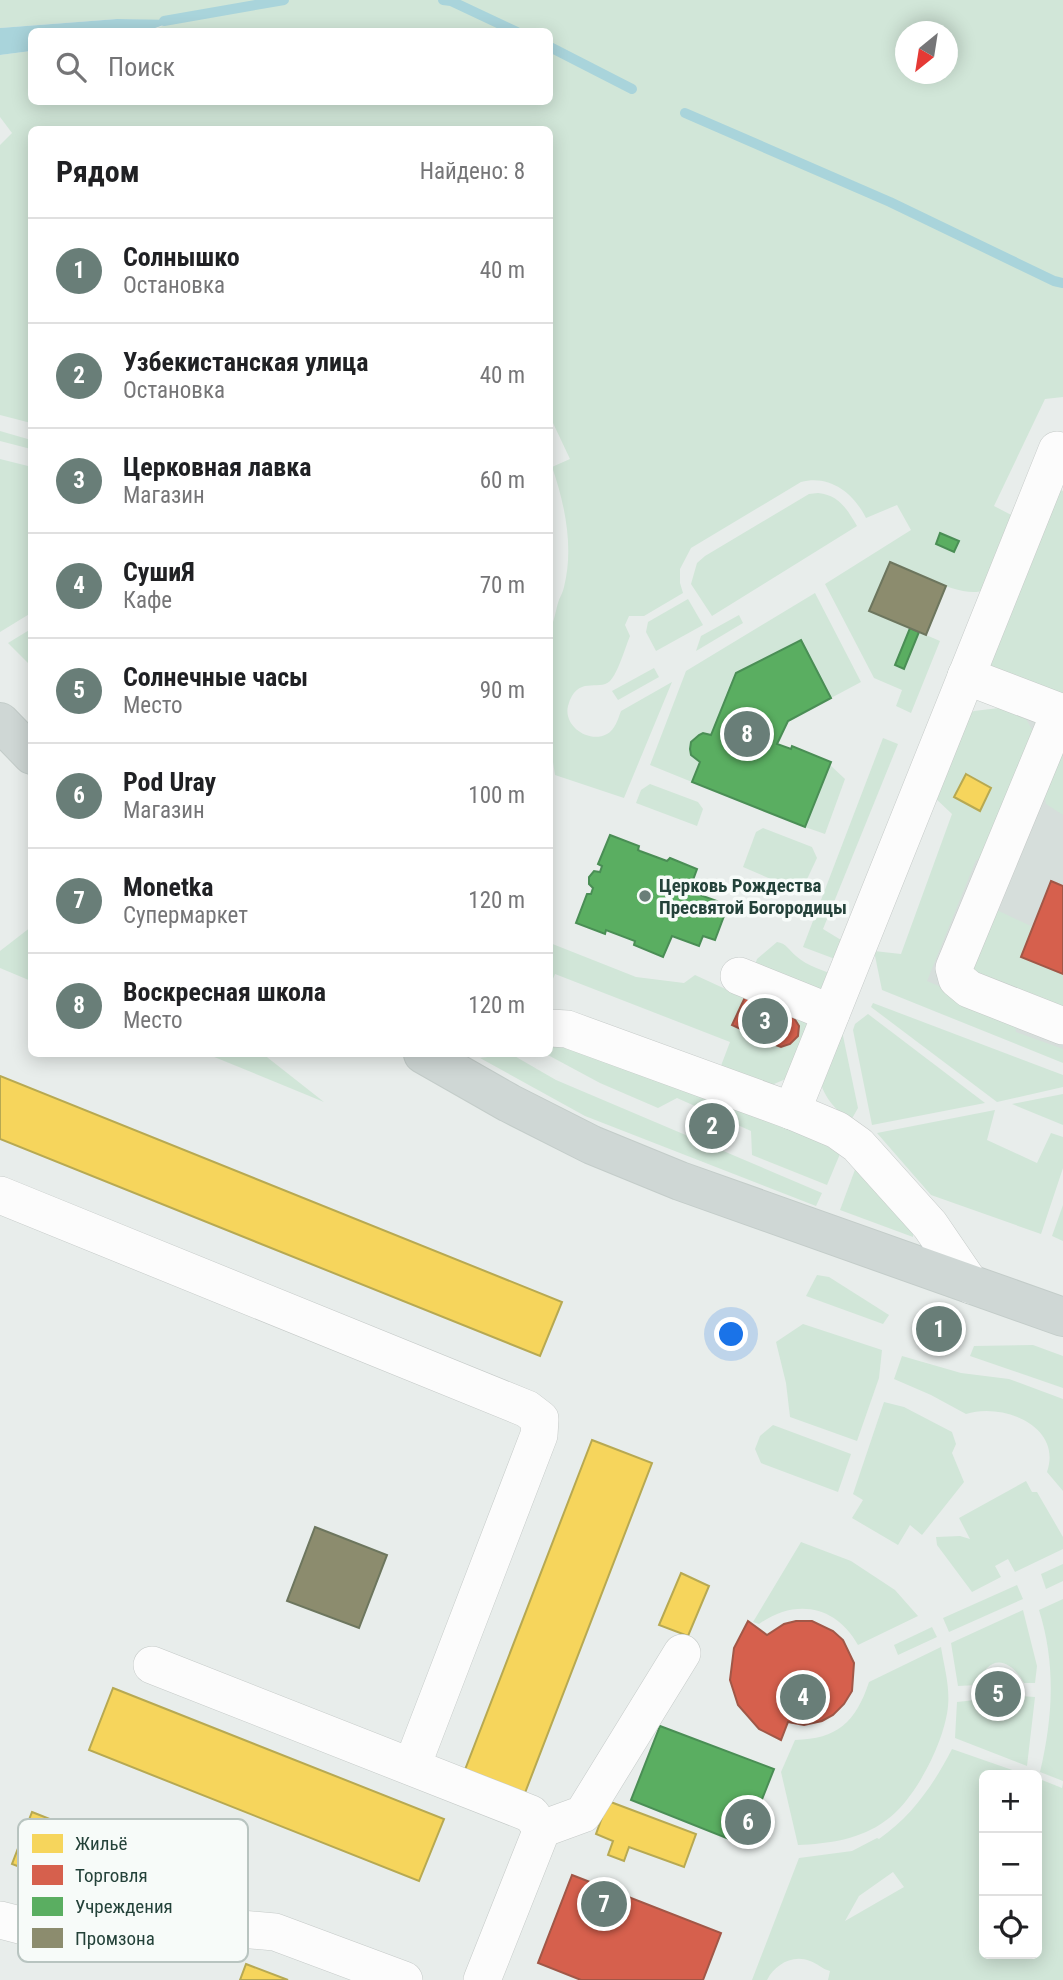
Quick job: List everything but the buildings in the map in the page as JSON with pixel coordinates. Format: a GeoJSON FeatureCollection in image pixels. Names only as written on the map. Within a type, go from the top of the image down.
{"type":"FeatureCollection","features":[{"type":"Feature","properties":{"kind":"main road"},"geometry":{"type":"LineString","coordinates":[[0,722],[28,751]]}},
{"type":"Feature","properties":{"kind":"main road"},"geometry":{"type":"LineString","coordinates":[[440,1057],[509,1103],[592,1145],[680,1181],[1063,1317]]}},
{"type":"Feature","properties":{"kind":"lane"},"geometry":{"type":"LineString","coordinates":[[792,1111],[1057,450]]}},
{"type":"Feature","properties":{"kind":"lane"},"geometry":{"type":"LineString","coordinates":[[967,676],[1061,712],[954,968],[957,979],[969,989],[1063,1026]]}},
{"type":"Feature","properties":{"kind":"lane"},"geometry":{"type":"LineString","coordinates":[[739,975],[831,1013]]}},
{"type":"Feature","properties":{"kind":"lane"},"geometry":{"type":"LineString","coordinates":[[553,1028],[567,1030],[792,1111],[837,1130],[858,1145],[930,1225],[971,1285]]}},
{"type":"Feature","properties":{"kind":"lane"},"geometry":{"type":"LineString","coordinates":[[0,1195],[527,1409],[540,1419],[539,1435],[412,1766]]}},
{"type":"Feature","properties":{"kind":"lane"},"geometry":{"type":"LineString","coordinates":[[482,1980],[542,1829],[583,1814],[682,1653]]}},
{"type":"Feature","properties":{"kind":"lane"},"geometry":{"type":"LineString","coordinates":[[152,1665],[531,1814],[542,1829]]}},
{"type":"Feature","properties":{"kind":"lane"},"geometry":{"type":"LineString","coordinates":[[0,1920],[18,1925]]}},
{"type":"Feature","properties":{"kind":"lane"},"geometry":{"type":"LineString","coordinates":[[248,1930],[275,1932],[404,1980]]}},
{"type":"Feature","properties":{"kind":"shaded area"},"geometry":{"type":"Polygon","coordinates":[[[1063,626],[1063,1058],[912,998],[1063,626]]]}},
{"type":"Feature","properties":{"kind":"green space"},"geometry":{"type":"Polygon","coordinates":[[[0,0],[1063,0],[1063,397],[1045,399],[994,506],[1019,519],[985,590],[975,592],[950,588],[890,562],[870,611],[940,641],[911,713],[896,706],[902,690],[874,678],[825,584],[911,530],[897,505],[866,518],[855,501],[840,488],[831,483],[811,480],[801,482],[691,548],[680,569],[683,593],[644,616],[629,616],[625,625],[630,636],[613,677],[605,684],[582,687],[572,696],[568,706],[569,720],[579,731],[593,737],[607,734],[616,724],[621,711],[672,682],[624,798],[555,775],[553,622],[567,572],[568,542],[567,526],[553,467],[570,459],[553,423],[553,126],[28,126],[28,422],[0,415],[0,145],[12,133],[0,117],[0,55],[28,51],[28,105],[553,105],[553,28],[157,28],[175,21],[117,19],[0,28],[0,0]]]}},
{"type":"Feature","properties":{"kind":"green space"},"geometry":{"type":"Polygon","coordinates":[[[0,431],[28,439],[28,448],[0,441],[0,431]]]}},
{"type":"Feature","properties":{"kind":"green space"},"geometry":{"type":"Polygon","coordinates":[[[0,459],[28,466],[28,615],[0,632],[0,459]]]}},
{"type":"Feature","properties":{"kind":"green space"},"geometry":{"type":"Polygon","coordinates":[[[1061,490],[1063,705],[988,666],[1026,557],[1061,490]]]}},
{"type":"Feature","properties":{"kind":"green space"},"geometry":{"type":"Polygon","coordinates":[[[818,493],[837,500],[857,526],[712,616],[691,584],[697,563],[809,494],[818,493]]]}},
{"type":"Feature","properties":{"kind":"green space"},"geometry":{"type":"Polygon","coordinates":[[[815,593],[861,682],[831,698],[800,640],[736,673],[711,735],[703,733],[691,742],[691,755],[700,762],[692,782],[650,765],[686,671],[815,593]]]}},
{"type":"Feature","properties":{"kind":"green space"},"geometry":{"type":"Polygon","coordinates":[[[688,599],[703,625],[656,651],[646,632],[648,622],[688,599]]]}},
{"type":"Feature","properties":{"kind":"green space"},"geometry":{"type":"Polygon","coordinates":[[[739,615],[743,623],[696,651],[701,636],[739,615]]]}},
{"type":"Feature","properties":{"kind":"green space"},"geometry":{"type":"Polygon","coordinates":[[[28,631],[28,663],[8,643],[28,631]]]}},
{"type":"Feature","properties":{"kind":"green space"},"geometry":{"type":"Polygon","coordinates":[[[654,668],[659,677],[618,700],[612,691],[654,668]]]}},
{"type":"Feature","properties":{"kind":"green space"},"geometry":{"type":"Polygon","coordinates":[[[999,708],[1026,719],[1034,733],[984,858],[976,860],[927,981],[1014,1018],[1016,1032],[1063,1049],[1063,1063],[882,990],[874,951],[901,954],[952,814],[934,797],[960,719],[974,711],[999,708]]]}},
{"type":"Feature","properties":{"kind":"green space"},"geometry":{"type":"Polygon","coordinates":[[[883,738],[898,744],[823,929],[841,940],[835,959],[803,947],[883,738]]]}},
{"type":"Feature","properties":{"kind":"green space"},"geometry":{"type":"Polygon","coordinates":[[[1063,743],[1063,815],[1046,804],[1042,784],[1063,743]]]}},
{"type":"Feature","properties":{"kind":"green space"},"geometry":{"type":"Polygon","coordinates":[[[830,765],[845,779],[825,834],[805,827],[830,765]]]}},
{"type":"Feature","properties":{"kind":"green space"},"geometry":{"type":"Polygon","coordinates":[[[650,784],[698,802],[703,809],[697,826],[636,803],[641,790],[650,784]]]}},
{"type":"Feature","properties":{"kind":"green space"},"geometry":{"type":"Polygon","coordinates":[[[763,828],[812,847],[817,858],[801,892],[743,867],[756,832],[763,828]]]}},
{"type":"Feature","properties":{"kind":"green space"},"geometry":{"type":"Polygon","coordinates":[[[986,905],[1033,927],[1021,957],[1063,974],[1063,1009],[976,976],[966,961],[986,905]]]}},
{"type":"Feature","properties":{"kind":"green space"},"geometry":{"type":"Polygon","coordinates":[[[28,929],[28,980],[0,968],[0,951],[28,929]]]}},
{"type":"Feature","properties":{"kind":"green space"},"geometry":{"type":"Polygon","coordinates":[[[777,942],[785,945],[805,963],[839,977],[826,997],[754,968],[757,959],[777,942]]]}},
{"type":"Feature","properties":{"kind":"green space"},"geometry":{"type":"Polygon","coordinates":[[[553,944],[636,977],[684,983],[695,975],[745,998],[732,1025],[781,1047],[796,1036],[794,1018],[803,1015],[808,1029],[788,1078],[767,1087],[719,1071],[730,1042],[555,974],[553,979],[553,944]]]}},
{"type":"Feature","properties":{"kind":"green space"},"geometry":{"type":"Polygon","coordinates":[[[873,1003],[1063,1075],[1063,1087],[997,1102],[871,1007],[873,1003]]]}},
{"type":"Feature","properties":{"kind":"green space"},"geometry":{"type":"Polygon","coordinates":[[[868,1014],[985,1103],[872,1125],[853,1030],[855,1024],[868,1014]]]}},
{"type":"Feature","properties":{"kind":"green space"},"geometry":{"type":"Polygon","coordinates":[[[842,1031],[858,1108],[850,1122],[824,1093],[820,1078],[823,1061],[842,1031]]]}},
{"type":"Feature","properties":{"kind":"green space"},"geometry":{"type":"Polygon","coordinates":[[[553,1040],[569,1042],[815,1139],[840,1154],[827,1185],[752,1155],[751,1131],[677,1098],[658,1108],[600,1083],[552,1057],[553,1040]]]}},
{"type":"Feature","properties":{"kind":"green space"},"geometry":{"type":"Polygon","coordinates":[[[214,1057],[267,1057],[324,1102],[214,1057]]]}},
{"type":"Feature","properties":{"kind":"green space"},"geometry":{"type":"Polygon","coordinates":[[[516,1057],[556,1080],[822,1193],[816,1206],[585,1116],[480,1058],[516,1057]]]}},
{"type":"Feature","properties":{"kind":"green space"},"geometry":{"type":"Polygon","coordinates":[[[1063,1094],[1063,1125],[1012,1104],[1063,1094]]]}},
{"type":"Feature","properties":{"kind":"green space"},"geometry":{"type":"Polygon","coordinates":[[[995,1110],[987,1140],[1037,1163],[1051,1133],[1063,1137],[1063,1168],[1041,1234],[931,1195],[877,1133],[995,1110]]]}},
{"type":"Feature","properties":{"kind":"green space"},"geometry":{"type":"Polygon","coordinates":[[[856,1167],[913,1229],[913,1237],[840,1210],[856,1167]]]}},
{"type":"Feature","properties":{"kind":"green space"},"geometry":{"type":"Polygon","coordinates":[[[1063,1205],[1063,1241],[1052,1236],[1063,1205]]]}},
{"type":"Feature","properties":{"kind":"green space"},"geometry":{"type":"Polygon","coordinates":[[[817,1275],[829,1277],[889,1315],[883,1324],[806,1296],[817,1275]]]}},
{"type":"Feature","properties":{"kind":"green space"},"geometry":{"type":"Polygon","coordinates":[[[803,1324],[882,1350],[879,1378],[857,1441],[790,1417],[786,1383],[776,1342],[803,1324]]]}},
{"type":"Feature","properties":{"kind":"green space"},"geometry":{"type":"Polygon","coordinates":[[[1033,1345],[1063,1356],[1063,1388],[970,1356],[974,1346],[1033,1345]]]}},
{"type":"Feature","properties":{"kind":"green space"},"geometry":{"type":"Polygon","coordinates":[[[902,1356],[961,1373],[1009,1379],[1063,1399],[1063,1491],[1047,1472],[1050,1456],[1046,1442],[1038,1430],[1012,1415],[980,1411],[966,1414],[894,1379],[902,1356]]]}},
{"type":"Feature","properties":{"kind":"green space"},"geometry":{"type":"Polygon","coordinates":[[[884,1402],[904,1407],[952,1432],[956,1444],[952,1453],[964,1482],[922,1535],[910,1525],[898,1545],[852,1518],[863,1500],[853,1494],[884,1402]]]}},
{"type":"Feature","properties":{"kind":"green space"},"geometry":{"type":"Polygon","coordinates":[[[773,1425],[851,1454],[838,1492],[761,1463],[755,1449],[760,1436],[773,1425]]]}},
{"type":"Feature","properties":{"kind":"green space"},"geometry":{"type":"Polygon","coordinates":[[[1026,1481],[1032,1492],[1037,1492],[1063,1537],[1063,1549],[1015,1572],[1008,1559],[995,1566],[1001,1577],[972,1592],[937,1545],[936,1537],[960,1536],[970,1539],[959,1518],[1026,1481]]]}},
{"type":"Feature","properties":{"kind":"green space"},"geometry":{"type":"Polygon","coordinates":[[[801,1542],[851,1561],[895,1590],[918,1616],[858,1645],[838,1621],[814,1610],[787,1611],[759,1624],[753,1622],[801,1542]]]}},
{"type":"Feature","properties":{"kind":"green space"},"geometry":{"type":"Polygon","coordinates":[[[1063,1564],[1063,1581],[1046,1589],[1041,1574],[1063,1564]]]}},
{"type":"Feature","properties":{"kind":"green space"},"geometry":{"type":"Polygon","coordinates":[[[1017,1585],[1023,1599],[949,1632],[943,1618],[1017,1585]]]}},
{"type":"Feature","properties":{"kind":"green space"},"geometry":{"type":"Polygon","coordinates":[[[1063,1599],[1063,1781],[1040,1770],[1048,1731],[1051,1691],[1048,1650],[1039,1610],[1063,1599]]]}},
{"type":"Feature","properties":{"kind":"green space"},"geometry":{"type":"Polygon","coordinates":[[[1023,1610],[1037,1666],[1035,1683],[1024,1683],[1008,1665],[997,1663],[986,1669],[978,1685],[958,1686],[951,1643],[1023,1610]]]}},
{"type":"Feature","properties":{"kind":"green space"},"geometry":{"type":"Polygon","coordinates":[[[932,1627],[937,1637],[898,1655],[894,1645],[932,1627]]]}},
{"type":"Feature","properties":{"kind":"green space"},"geometry":{"type":"Polygon","coordinates":[[[941,1647],[948,1691],[946,1720],[927,1769],[907,1800],[885,1821],[866,1832],[832,1842],[798,1845],[781,1772],[795,1740],[822,1736],[843,1726],[858,1708],[869,1682],[941,1647]]]}},
{"type":"Feature","properties":{"kind":"green space"},"geometry":{"type":"Polygon","coordinates":[[[1020,1696],[1035,1697],[1027,1766],[955,1738],[957,1702],[975,1700],[988,1713],[1000,1717],[1011,1712],[1020,1696]]]}},
{"type":"Feature","properties":{"kind":"green space"},"geometry":{"type":"Polygon","coordinates":[[[952,1749],[1013,1770],[979,1770],[979,1959],[1042,1959],[1042,1780],[1062,1788],[1063,1783],[1063,1980],[828,1980],[830,1971],[813,1962],[797,1959],[779,1966],[767,1980],[752,1980],[799,1858],[852,1851],[879,1839],[912,1810],[930,1787],[952,1749]],[[893,1872],[859,1896],[845,1921],[904,1887],[893,1872]]]}},
{"type":"Feature","properties":{"kind":"water"},"geometry":{"type":"Polygon","coordinates":[[[117,19],[177,20],[155,28],[28,28],[28,51],[0,55],[0,28],[117,19]]]}},
{"type":"Feature","properties":{"kind":"waterway"},"geometry":{"type":"LineString","coordinates":[[164,21],[284,0]]}},
{"type":"Feature","properties":{"kind":"waterway"},"geometry":{"type":"LineString","coordinates":[[443,0],[451,1],[508,28]]}},
{"type":"Feature","properties":{"kind":"waterway"},"geometry":{"type":"LineString","coordinates":[[553,49],[632,89]]}},
{"type":"Feature","properties":{"kind":"waterway"},"geometry":{"type":"LineString","coordinates":[[685,113],[890,202],[1063,283]]}},
{"type":"Feature","properties":{"kind":"place","name":"Воскресная школа"},"geometry":{"type":"Point","coordinates":[747,734]}},
{"type":"Feature","properties":{"kind":"place","name":"Церковь Рождества Пресвятой Богородицы"},"geometry":{"type":"Point","coordinates":[645,896]}},
{"type":"Feature","properties":{"kind":"place","name":"Церковная лавка"},"geometry":{"type":"Point","coordinates":[765,1021]}},
{"type":"Feature","properties":{"kind":"place","name":"Узбекистанская улица"},"geometry":{"type":"Point","coordinates":[712,1126]}},
{"type":"Feature","properties":{"kind":"place","name":"Солнышко"},"geometry":{"type":"Point","coordinates":[939,1329]}},
{"type":"Feature","properties":{"kind":"place","name":"Солнечные часы"},"geometry":{"type":"Point","coordinates":[998,1694]}},
{"type":"Feature","properties":{"kind":"place","name":"СушиЯ"},"geometry":{"type":"Point","coordinates":[803,1697]}},
{"type":"Feature","properties":{"kind":"place","name":"Pod Uray"},"geometry":{"type":"Point","coordinates":[748,1822]}},
{"type":"Feature","properties":{"kind":"place","name":"Monetka"},"geometry":{"type":"Point","coordinates":[604,1904]}}]}
